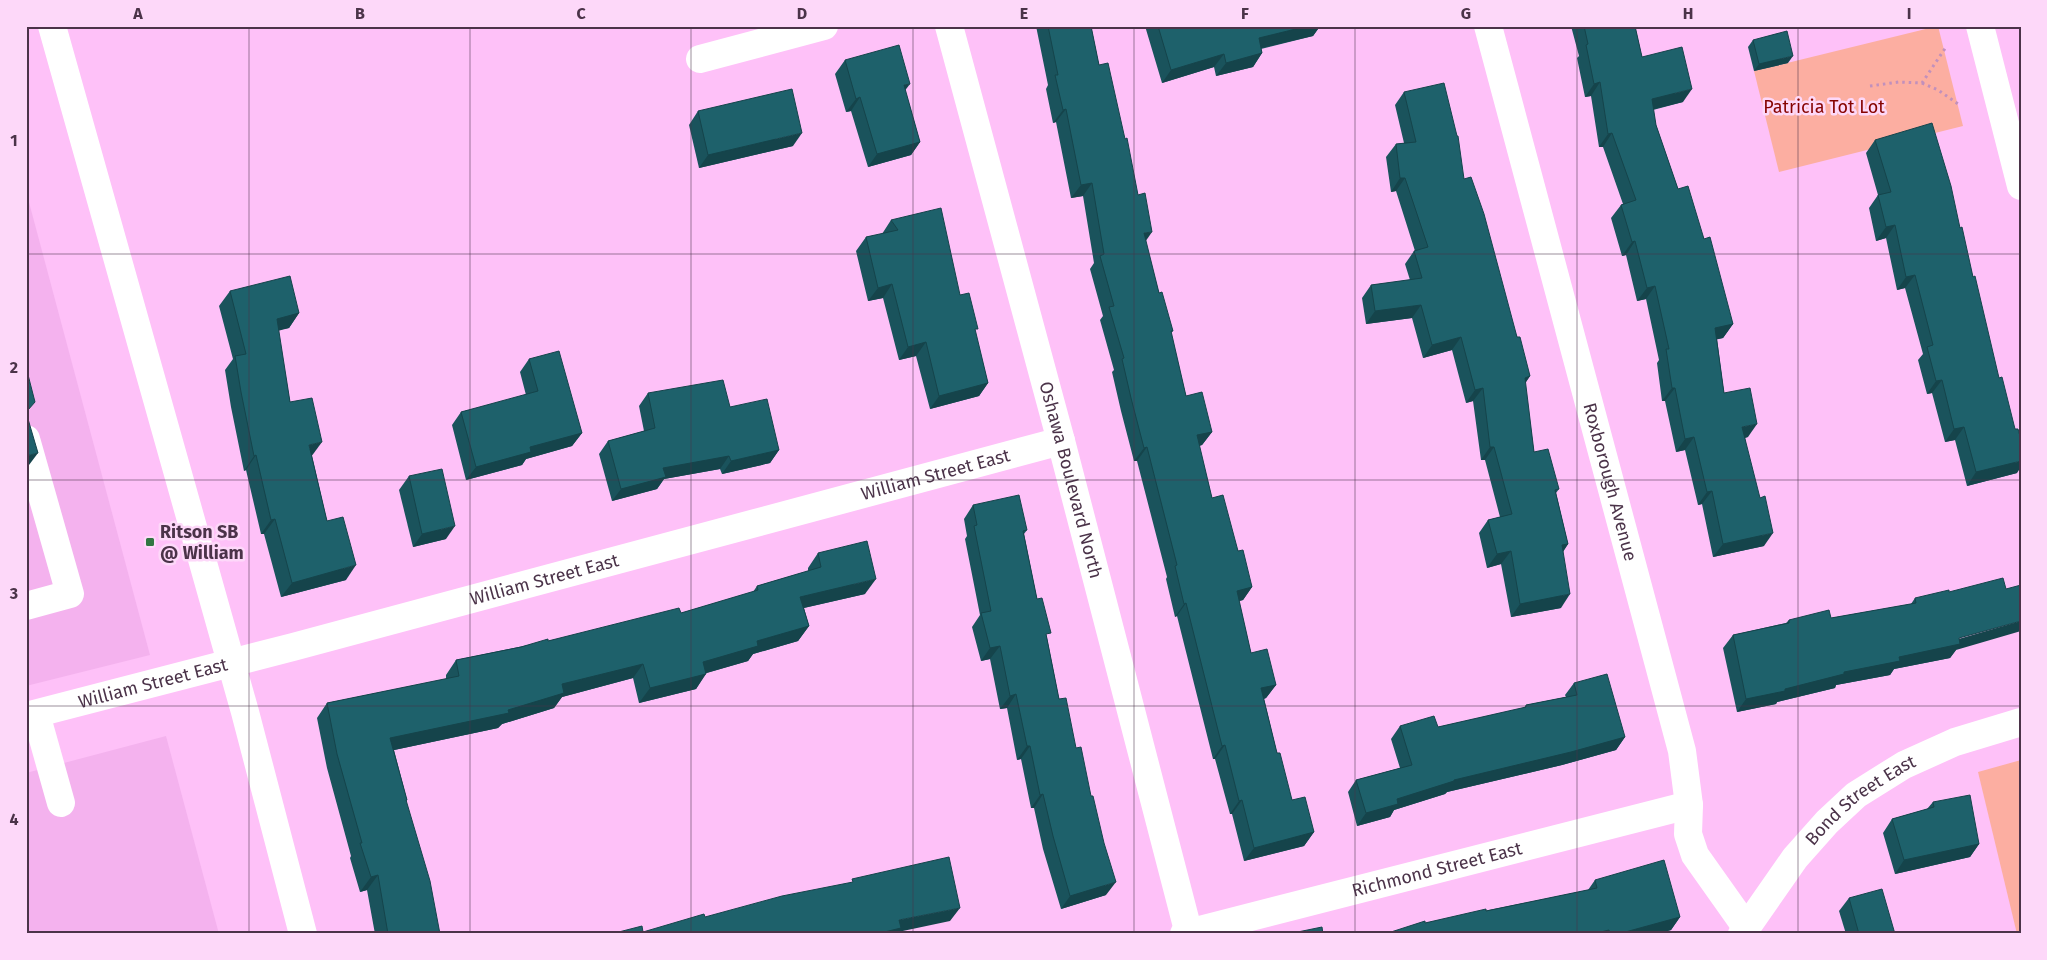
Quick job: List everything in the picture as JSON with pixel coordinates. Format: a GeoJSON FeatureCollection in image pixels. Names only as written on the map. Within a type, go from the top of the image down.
{"type":"FeatureCollection","features":[{"type":"Feature","properties":{"kind":"street"},"geometry":{"type":"LineString","coordinates":[[52,26],[231,663],[303,934]]}},
{"type":"Feature","properties":{"kind":"street"},"geometry":{"type":"LineString","coordinates":[[700,59],[824,26]]}},
{"type":"Feature","properties":{"kind":"street","name":"Oshawa Boulevard North"},"geometry":{"type":"LineString","coordinates":[[949,26],[1061,440],[1187,933]]}},
{"type":"Feature","properties":{"kind":"street","name":"Roxborough Avenue"},"geometry":{"type":"LineString","coordinates":[[1488,26],[1682,751],[1689,805],[1688,834],[1694,855],[1744,930]]}},
{"type":"Feature","properties":{"kind":"street"},"geometry":{"type":"LineString","coordinates":[[1980,26],[2021,186]]}},
{"type":"Feature","properties":{"kind":"street"},"geometry":{"type":"LineString","coordinates":[[26,439],[70,594],[26,605]]}},
{"type":"Feature","properties":{"kind":"street","name":"William Street East"},"geometry":{"type":"LineString","coordinates":[[31,715],[1061,440]]}},
{"type":"Feature","properties":{"kind":"street"},"geometry":{"type":"LineString","coordinates":[[31,715],[61,803]]}},
{"type":"Feature","properties":{"kind":"street","name":"Bond Street East"},"geometry":{"type":"LineString","coordinates":[[1744,930],[1795,858],[1827,822],[1856,795],[1904,765],[1955,742],[2021,722]]}},
{"type":"Feature","properties":{"kind":"street","name":"Richmond Street East"},"geometry":{"type":"LineString","coordinates":[[1187,933],[1689,805]]}},
{"type":"Feature","properties":{"kind":"path"},"geometry":{"type":"LineString","coordinates":[[1922,83],[1946,47]]}},
{"type":"Feature","properties":{"kind":"path"},"geometry":{"type":"LineString","coordinates":[[1870,86],[1899,82],[1922,83],[1938,90],[1961,106]]}},
{"type":"Feature","properties":{"kind":"shaded area"},"geometry":{"type":"Polygon","coordinates":[[[26,191],[150,655],[26,686],[26,191]]]}},
{"type":"Feature","properties":{"kind":"shaded area"},"geometry":{"type":"Polygon","coordinates":[[[166,736],[219,934],[26,934],[26,773],[166,736]]]}},
{"type":"Feature","properties":{"kind":"green space","name":"Patricia Tot Lot"},"geometry":{"type":"Polygon","coordinates":[[[1938,26],[1963,126],[1779,172],[1754,71],[1938,26]]]}},
{"type":"Feature","properties":{"kind":"green space"},"geometry":{"type":"Polygon","coordinates":[[[2021,760],[2021,934],[2017,934],[1978,772],[2021,760]]]}},
{"type":"Feature","properties":{"kind":"building"},"geometry":{"type":"Polygon","coordinates":[[[1048,26],[1091,26],[1099,65],[1108,63],[1125,139],[1127,138],[1138,195],[1145,193],[1152,232],[1144,233],[1159,293],[1162,292],[1173,331],[1171,331],[1186,396],[1202,392],[1212,432],[1197,435],[1212,498],[1223,495],[1238,551],[1243,550],[1252,587],[1237,591],[1251,653],[1267,649],[1276,685],[1261,688],[1277,753],[1280,753],[1292,800],[1305,797],[1314,832],[1254,848],[1242,800],[1239,801],[1225,745],[1222,746],[1186,603],[1184,604],[1175,566],[1177,565],[1147,447],[1144,448],[1131,398],[1122,359],[1124,358],[1109,307],[1114,306],[1100,256],[1104,254],[1092,183],[1081,185],[1066,109],[1063,110],[1055,75],[1058,75],[1048,26]]]}},
{"type":"Feature","properties":{"kind":"building"},"geometry":{"type":"Polygon","coordinates":[[[1158,26],[1308,26],[1259,38],[1262,53],[1226,63],[1224,54],[1171,70],[1158,26]]]}},
{"type":"Feature","properties":{"kind":"building"},"geometry":{"type":"Polygon","coordinates":[[[1584,26],[1635,26],[1642,57],[1682,47],[1692,89],[1652,99],[1656,125],[1678,189],[1688,186],[1704,239],[1710,237],[1733,324],[1715,328],[1724,393],[1750,388],[1757,424],[1742,427],[1760,498],[1765,496],[1773,533],[1723,544],[1712,491],[1707,492],[1694,437],[1685,439],[1675,388],[1672,388],[1666,349],[1669,349],[1655,286],[1647,288],[1635,241],[1632,242],[1621,205],[1636,200],[1612,133],[1608,134],[1600,82],[1594,84],[1584,26]]]}},
{"type":"Feature","properties":{"kind":"building"},"geometry":{"type":"Polygon","coordinates":[[[1787,31],[1793,56],[1759,64],[1753,40],[1787,31]]]}},
{"type":"Feature","properties":{"kind":"building"},"geometry":{"type":"Polygon","coordinates":[[[899,45],[910,84],[904,85],[920,142],[877,154],[860,97],[856,99],[845,60],[899,45]]]}},
{"type":"Feature","properties":{"kind":"building"},"geometry":{"type":"Polygon","coordinates":[[[1444,83],[1458,136],[1464,179],[1471,177],[1484,214],[1517,337],[1520,337],[1530,376],[1525,378],[1534,452],[1548,449],[1559,489],[1555,490],[1568,544],[1562,545],[1570,594],[1520,604],[1511,551],[1497,554],[1488,520],[1512,514],[1494,447],[1490,447],[1483,388],[1475,390],[1461,337],[1432,345],[1421,305],[1375,311],[1371,285],[1422,278],[1414,251],[1428,247],[1405,178],[1400,178],[1396,144],[1416,142],[1404,92],[1444,83]]]}},
{"type":"Feature","properties":{"kind":"building"},"geometry":{"type":"Polygon","coordinates":[[[792,89],[802,133],[708,155],[698,111],[792,89]]]}},
{"type":"Feature","properties":{"kind":"building"},"geometry":{"type":"Polygon","coordinates":[[[1932,123],[1951,186],[1960,228],[1962,227],[1973,277],[1975,276],[1999,378],[2002,377],[2015,429],[2018,429],[2021,440],[2021,461],[1976,472],[1964,427],[1954,429],[1942,380],[1936,381],[1927,347],[1933,345],[1915,275],[1906,277],[1895,225],[1886,227],[1878,195],[1891,192],[1875,140],[1932,123]]]}},
{"type":"Feature","properties":{"kind":"building"},"geometry":{"type":"Polygon","coordinates":[[[941,208],[960,295],[969,293],[978,329],[975,329],[988,383],[939,396],[926,342],[908,347],[892,284],[878,288],[866,237],[898,230],[891,220],[941,208]]]}},
{"type":"Feature","properties":{"kind":"building"},"geometry":{"type":"Polygon","coordinates":[[[290,276],[299,313],[277,319],[290,402],[312,398],[322,442],[309,445],[327,521],[343,517],[356,565],[292,583],[275,519],[271,520],[256,455],[254,456],[235,356],[246,354],[230,291],[290,276]]]}},
{"type":"Feature","properties":{"kind":"building"},"geometry":{"type":"Polygon","coordinates":[[[559,351],[582,433],[530,447],[531,452],[476,467],[461,412],[538,391],[529,359],[559,351]]]}},
{"type":"Feature","properties":{"kind":"building"},"geometry":{"type":"Polygon","coordinates":[[[26,367],[35,402],[28,410],[28,419],[38,453],[26,456],[26,367]]]}},
{"type":"Feature","properties":{"kind":"building"},"geometry":{"type":"Polygon","coordinates":[[[723,380],[730,407],[767,399],[779,450],[731,461],[729,456],[663,468],[666,477],[621,489],[608,441],[655,428],[648,393],[723,380]]]}},
{"type":"Feature","properties":{"kind":"building"},"geometry":{"type":"Polygon","coordinates":[[[442,469],[455,526],[422,534],[409,476],[442,469]]]}},
{"type":"Feature","properties":{"kind":"building"},"geometry":{"type":"Polygon","coordinates":[[[1019,495],[1027,530],[1023,531],[1037,599],[1042,598],[1051,633],[1046,634],[1059,699],[1066,698],[1076,748],[1081,747],[1091,796],[1093,796],[1104,843],[1116,882],[1070,896],[1043,794],[1040,795],[1030,746],[1027,746],[1016,694],[1010,696],[1000,646],[990,648],[981,613],[991,611],[974,526],[977,525],[973,505],[1019,495]]]}},
{"type":"Feature","properties":{"kind":"building"},"geometry":{"type":"Polygon","coordinates":[[[867,541],[876,579],[800,597],[809,626],[757,641],[758,646],[703,662],[706,674],[650,688],[643,664],[562,684],[564,693],[508,710],[509,713],[390,738],[430,881],[440,934],[388,934],[378,875],[371,877],[360,843],[362,843],[337,754],[327,703],[459,676],[456,660],[521,647],[548,639],[548,641],[679,608],[681,613],[758,590],[757,586],[821,567],[818,553],[867,541]]]}},
{"type":"Feature","properties":{"kind":"building"},"geometry":{"type":"Polygon","coordinates":[[[2003,578],[2006,589],[2021,585],[2021,621],[1959,638],[1960,644],[1899,657],[1900,661],[1844,672],[1844,674],[1785,689],[1785,691],[1746,699],[1733,635],[1789,623],[1789,620],[1829,610],[1831,618],[1916,603],[1915,598],[1949,590],[1949,592],[2003,578]]]}},
{"type":"Feature","properties":{"kind":"building"},"geometry":{"type":"Polygon","coordinates":[[[1607,674],[1625,737],[1454,780],[1397,799],[1398,804],[1366,813],[1356,780],[1412,765],[1400,726],[1434,716],[1438,727],[1526,707],[1526,705],[1577,695],[1574,683],[1607,674]]]}},
{"type":"Feature","properties":{"kind":"building"},"geometry":{"type":"Polygon","coordinates":[[[1970,795],[1979,844],[1904,860],[1892,819],[1934,807],[1933,802],[1970,795]]]}},
{"type":"Feature","properties":{"kind":"building"},"geometry":{"type":"Polygon","coordinates":[[[949,857],[960,908],[899,920],[901,928],[876,934],[611,934],[642,926],[643,932],[704,914],[705,917],[782,896],[853,882],[852,879],[949,857]]]}},
{"type":"Feature","properties":{"kind":"building"},"geometry":{"type":"Polygon","coordinates":[[[1664,860],[1680,917],[1618,934],[1610,934],[1609,930],[1592,934],[1391,934],[1391,932],[1425,921],[1425,923],[1486,909],[1486,911],[1597,888],[1595,880],[1664,860]]]}},
{"type":"Feature","properties":{"kind":"building"},"geometry":{"type":"Polygon","coordinates":[[[1882,889],[1895,934],[1859,934],[1849,898],[1882,889]]]}},
{"type":"Feature","properties":{"kind":"building"},"geometry":{"type":"Polygon","coordinates":[[[1322,927],[1323,934],[1288,934],[1322,927]]]}},
{"type":"Feature","properties":{"kind":"place","name":"Ritson SB @ William"},"geometry":{"type":"Point","coordinates":[150,542]}}]}
